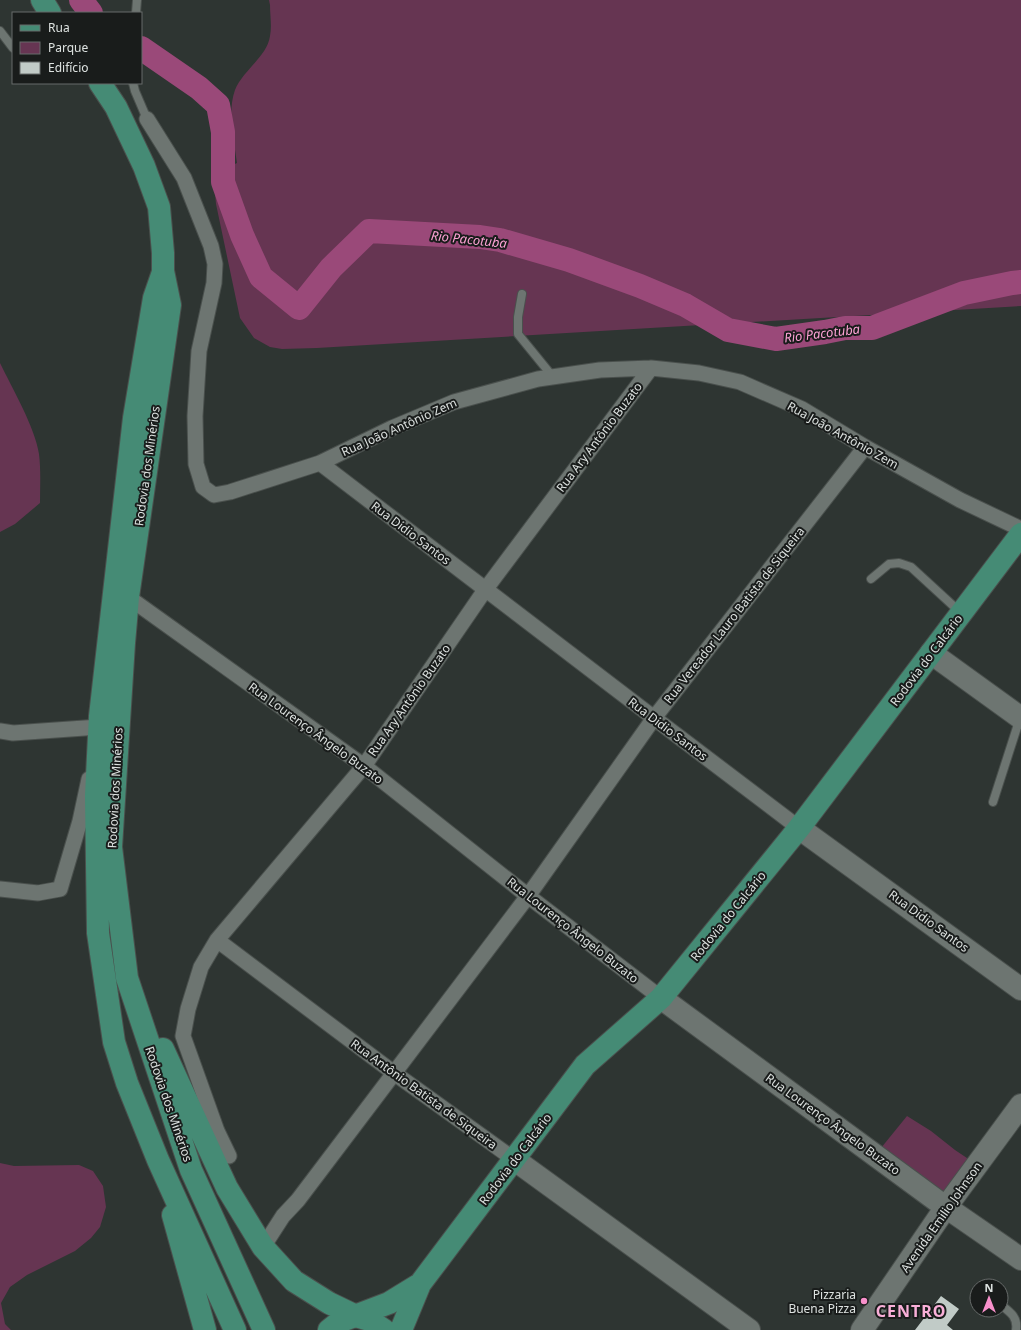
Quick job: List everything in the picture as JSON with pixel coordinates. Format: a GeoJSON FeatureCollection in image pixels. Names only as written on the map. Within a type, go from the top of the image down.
{"type":"FeatureCollection","features":[{"type":"Feature","properties":{"kind":"main road"},"geometry":{"type":"LineString","coordinates":[[42,0],[49,12]]}},
{"type":"Feature","properties":{"kind":"main road","name":"Rodovia dos Minérios"},"geometry":{"type":"LineString","coordinates":[[101,84],[116,106],[144,166],[159,207],[163,271],[170,305],[128,598],[124,643],[111,847],[127,978],[191,1170],[264,1330]]}},
{"type":"Feature","properties":{"kind":"main road","name":"Rodovia dos Minérios"},"geometry":{"type":"LineString","coordinates":[[163,271],[154,298],[134,418],[100,727],[96,796],[98,933],[114,1042],[127,1083],[160,1164],[235,1330]]}},
{"type":"Feature","properties":{"kind":"main road","name":"Rodovia do Calcário"},"geometry":{"type":"LineString","coordinates":[[401,1330],[420,1284],[515,1160],[585,1065],[661,998],[800,828],[1021,534]]}},
{"type":"Feature","properties":{"kind":"main road"},"geometry":{"type":"LineString","coordinates":[[137,1008],[150,1023],[227,1188],[262,1247],[294,1281],[329,1303],[356,1316],[369,1320],[384,1330]]}},
{"type":"Feature","properties":{"kind":"main road"},"geometry":{"type":"LineString","coordinates":[[160,1164],[181,1247],[205,1330]]}},
{"type":"Feature","properties":{"kind":"main road","name":"Rodovia do Calcário"},"geometry":{"type":"LineString","coordinates":[[329,1330],[338,1322],[388,1303],[420,1284]]}},
{"type":"Feature","properties":{"kind":"street","name":"Rua João Antônio Zem"},"geometry":{"type":"LineString","coordinates":[[148,119],[184,178],[211,246],[215,264],[214,283],[200,351],[196,416],[196,464],[203,487],[214,495],[230,492],[320,463],[392,428],[454,402],[538,379],[600,370],[651,368],[700,373],[740,382],[802,409],[865,447],[960,500],[1021,530]]}},
{"type":"Feature","properties":{"kind":"street","name":"Rua Ary Antônio Buzato"},"geometry":{"type":"LineString","coordinates":[[229,1156],[217,1131],[183,1036],[188,1009],[201,967],[216,940],[364,766],[485,590],[651,368]]}},
{"type":"Feature","properties":{"kind":"street","name":"Rua Vereador Lauro Batista de Siqueira"},"geometry":{"type":"LineString","coordinates":[[262,1247],[283,1216],[298,1200],[528,896],[654,718],[865,447]]}},
{"type":"Feature","properties":{"kind":"street","name":"Rua Didio Santos"},"geometry":{"type":"LineString","coordinates":[[320,463],[485,590],[800,828],[1021,988]]}},
{"type":"Feature","properties":{"kind":"street","name":"Rua Lourenço Ângelo Buzato"},"geometry":{"type":"LineString","coordinates":[[128,598],[364,766],[528,896],[661,998],[1021,1259]]}},
{"type":"Feature","properties":{"kind":"street"},"geometry":{"type":"LineString","coordinates":[[931,653],[1021,718]]}},
{"type":"Feature","properties":{"kind":"street"},"geometry":{"type":"LineString","coordinates":[[0,731],[13,733],[100,727]]}},
{"type":"Feature","properties":{"kind":"street"},"geometry":{"type":"LineString","coordinates":[[0,889],[38,893],[60,889],[80,821],[89,779],[98,762]]}},
{"type":"Feature","properties":{"kind":"street","name":"Rua Antônio Batista de Siqueira"},"geometry":{"type":"LineString","coordinates":[[216,940],[394,1073],[749,1330]]}},
{"type":"Feature","properties":{"kind":"street","name":"Avenida Emilio Johnson"},"geometry":{"type":"LineString","coordinates":[[878,1330],[1021,1105]]}},
{"type":"Feature","properties":{"kind":"street","name":"Avenida Emilio Johnson"},"geometry":{"type":"LineString","coordinates":[[862,1330],[953,1211],[1021,1128]]}},
{"type":"Feature","properties":{"kind":"lane"},"geometry":{"type":"LineString","coordinates":[[136,12],[137,0]]}},
{"type":"Feature","properties":{"kind":"lane"},"geometry":{"type":"LineString","coordinates":[[0,31],[12,47]]}},
{"type":"Feature","properties":{"kind":"lane"},"geometry":{"type":"LineString","coordinates":[[133,84],[148,119]]}},
{"type":"Feature","properties":{"kind":"lane"},"geometry":{"type":"LineString","coordinates":[[522,294],[518,317],[518,334],[553,377]]}},
{"type":"Feature","properties":{"kind":"lane"},"geometry":{"type":"LineString","coordinates":[[871,579],[889,564],[899,562],[911,567],[961,613]]}},
{"type":"Feature","properties":{"kind":"lane"},"geometry":{"type":"LineString","coordinates":[[993,802],[1021,718]]}},
{"type":"Feature","properties":{"kind":"lane"},"geometry":{"type":"LineString","coordinates":[[1009,1311],[1013,1314],[1017,1324],[1016,1330]]}},
{"type":"Feature","properties":{"kind":"green space"},"geometry":{"type":"Polygon","coordinates":[[[269,0],[1021,0],[1021,306],[317,348],[282,349],[270,347],[254,338],[240,318],[216,204],[214,182],[222,170],[237,163],[231,117],[233,99],[235,90],[243,76],[260,57],[268,44],[271,28],[269,0]]]}},
{"type":"Feature","properties":{"kind":"green space"},"geometry":{"type":"Polygon","coordinates":[[[0,363],[37,443],[40,466],[40,503],[15,524],[0,532],[0,363]]]}},
{"type":"Feature","properties":{"kind":"green space"},"geometry":{"type":"Polygon","coordinates":[[[907,1116],[931,1131],[970,1160],[944,1192],[881,1148],[907,1116]]]}},
{"type":"Feature","properties":{"kind":"green space"},"geometry":{"type":"Polygon","coordinates":[[[0,1163],[14,1166],[79,1165],[93,1171],[103,1186],[106,1207],[100,1227],[91,1238],[75,1251],[27,1275],[10,1287],[1,1303],[5,1324],[11,1330],[0,1330],[0,1163]]]}},
{"type":"Feature","properties":{"kind":"building"},"geometry":{"type":"Polygon","coordinates":[[[941,1296],[959,1309],[947,1325],[953,1330],[915,1330],[941,1296]]]}},
{"type":"Feature","properties":{"kind":"waterway","name":"Rio Pacotuba"},"geometry":{"type":"LineString","coordinates":[[81,0],[90,12]]}},
{"type":"Feature","properties":{"kind":"waterway","name":"Rio Pacotuba"},"geometry":{"type":"LineString","coordinates":[[142,49],[199,88],[218,105],[223,132],[223,182],[242,235],[261,277],[299,308],[331,268],[369,231],[480,237],[500,240],[569,260],[640,286],[685,305],[728,330],[776,339],[845,328],[872,328],[964,293],[1021,282]]}},
{"type":"Feature","properties":{"kind":"place","name":"Pizzaria Buena Pizza"},"geometry":{"type":"Point","coordinates":[864,1301]}},
{"type":"Feature","properties":{"kind":"district","name":"CENTRO"},"geometry":{"type":"Point","coordinates":[911,1311]}}]}
